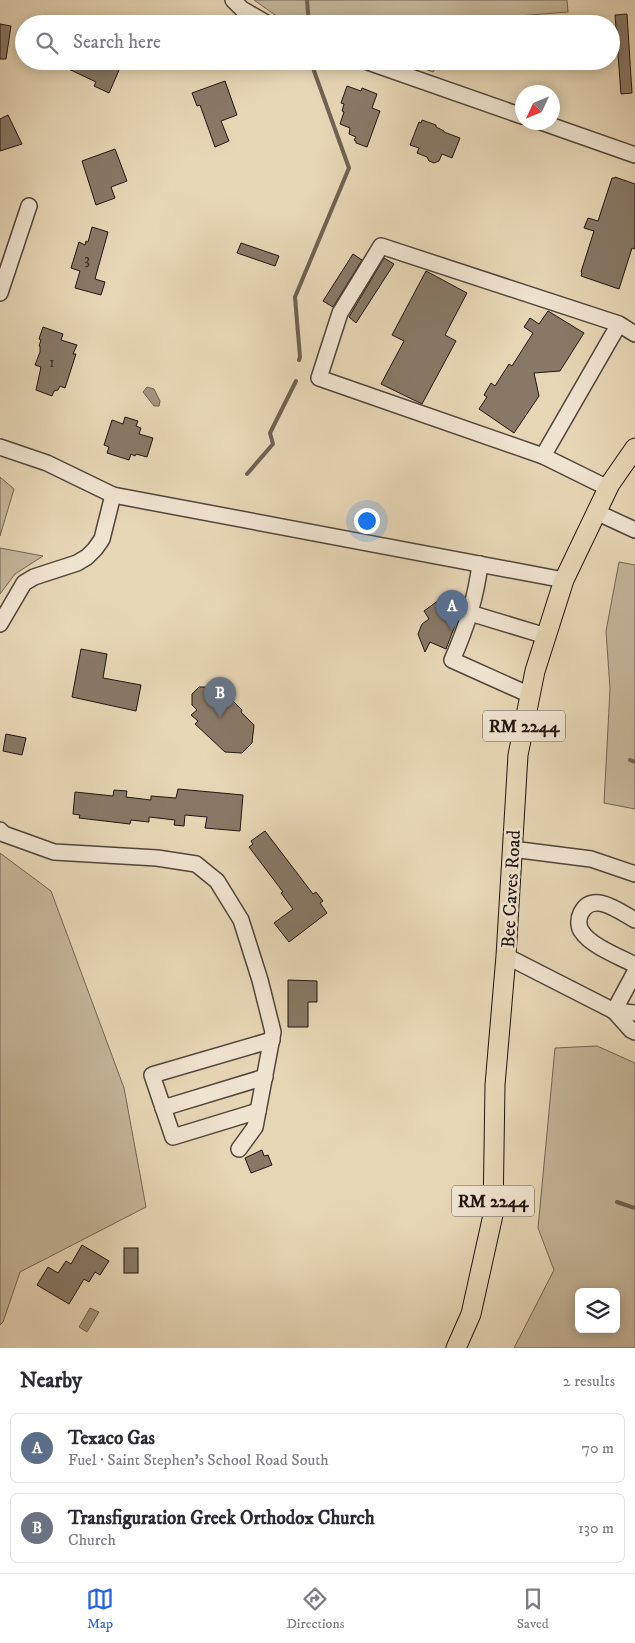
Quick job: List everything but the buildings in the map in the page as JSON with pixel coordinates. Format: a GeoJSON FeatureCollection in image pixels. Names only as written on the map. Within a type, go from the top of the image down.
{"type":"FeatureCollection","features":[{"type":"Feature","properties":{"kind":"main road","name":"Bee Caves Road"},"geometry":{"type":"LineString","coordinates":[[456,1348],[471,1314],[492,1215],[495,1085],[506,956],[518,755],[535,671],[564,580],[608,488],[632,458]]}},
{"type":"Feature","properties":{"kind":"street"},"geometry":{"type":"LineString","coordinates":[[233,0],[242,10],[251,15]]}},
{"type":"Feature","properties":{"kind":"street"},"geometry":{"type":"LineString","coordinates":[[391,70],[515,114]]}},
{"type":"Feature","properties":{"kind":"street"},"geometry":{"type":"LineString","coordinates":[[560,129],[635,155]]}},
{"type":"Feature","properties":{"kind":"street"},"geometry":{"type":"LineString","coordinates":[[0,293],[28,206]]}},
{"type":"Feature","properties":{"kind":"street"},"geometry":{"type":"LineString","coordinates":[[608,488],[543,456],[319,378],[340,313],[381,246],[619,324],[635,334]]}},
{"type":"Feature","properties":{"kind":"street"},"geometry":{"type":"LineString","coordinates":[[543,456],[619,324]]}},
{"type":"Feature","properties":{"kind":"street"},"geometry":{"type":"LineString","coordinates":[[0,447],[47,463],[113,495],[564,580]]}},
{"type":"Feature","properties":{"kind":"street"},"geometry":{"type":"LineString","coordinates":[[0,624],[24,583],[34,577],[77,563],[87,557],[95,548],[102,539],[113,495]]}},
{"type":"Feature","properties":{"kind":"street"},"geometry":{"type":"LineString","coordinates":[[596,512],[635,530]]}},
{"type":"Feature","properties":{"kind":"street"},"geometry":{"type":"LineString","coordinates":[[480,564],[478,587],[465,630],[452,660],[530,695]]}},
{"type":"Feature","properties":{"kind":"street"},"geometry":{"type":"LineString","coordinates":[[470,613],[546,636]]}},
{"type":"Feature","properties":{"kind":"street"},"geometry":{"type":"LineString","coordinates":[[0,830],[4,834],[54,852],[157,858],[196,864],[217,882],[241,920],[273,1032],[255,1127],[239,1148]]}},
{"type":"Feature","properties":{"kind":"street"},"geometry":{"type":"LineString","coordinates":[[512,849],[591,859],[635,874]]}},
{"type":"Feature","properties":{"kind":"street"},"geometry":{"type":"LineString","coordinates":[[635,920],[603,903],[597,902],[584,908],[579,920],[579,926],[586,937],[635,965]]}},
{"type":"Feature","properties":{"kind":"street"},"geometry":{"type":"LineString","coordinates":[[506,956],[614,1011],[635,1032]]}},
{"type":"Feature","properties":{"kind":"street"},"geometry":{"type":"LineString","coordinates":[[614,1011],[635,972]]}},
{"type":"Feature","properties":{"kind":"street"},"geometry":{"type":"LineString","coordinates":[[614,1011],[635,1013]]}},
{"type":"Feature","properties":{"kind":"street"},"geometry":{"type":"LineString","coordinates":[[258,1111],[173,1137],[152,1075],[272,1040]]}},
{"type":"Feature","properties":{"kind":"street"},"geometry":{"type":"LineString","coordinates":[[163,1108],[265,1077]]}},
{"type":"Feature","properties":{"kind":"shaded area"},"geometry":{"type":"Polygon","coordinates":[[[254,0],[567,0],[568,12],[530,15],[275,15],[254,0]]]}},
{"type":"Feature","properties":{"kind":"shaded area"},"geometry":{"type":"Polygon","coordinates":[[[147,387],[154,389],[160,401],[159,406],[154,406],[143,392],[147,387]]]}},
{"type":"Feature","properties":{"kind":"shaded area"},"geometry":{"type":"Polygon","coordinates":[[[0,477],[14,489],[0,536],[0,477]]]}},
{"type":"Feature","properties":{"kind":"shaded area"},"geometry":{"type":"Polygon","coordinates":[[[0,548],[43,556],[15,574],[0,594],[0,548]]]}},
{"type":"Feature","properties":{"kind":"shaded area"},"geometry":{"type":"Polygon","coordinates":[[[619,562],[635,565],[635,809],[604,803],[610,689],[606,631],[619,562]]]}},
{"type":"Feature","properties":{"kind":"shaded area"},"geometry":{"type":"Polygon","coordinates":[[[0,853],[51,891],[124,1088],[146,1207],[20,1272],[3,1322],[0,1325],[0,853]]]}},
{"type":"Feature","properties":{"kind":"shaded area"},"geometry":{"type":"Polygon","coordinates":[[[597,1046],[635,1063],[635,1348],[514,1348],[554,1270],[538,1228],[555,1048],[597,1046]]]}},
{"type":"Feature","properties":{"kind":"shaded area"},"geometry":{"type":"Polygon","coordinates":[[[90,1308],[99,1312],[87,1332],[79,1327],[90,1308]]]}},
{"type":"Feature","properties":{"kind":"waterway"},"geometry":{"type":"LineString","coordinates":[[307,0],[308,15]]}},
{"type":"Feature","properties":{"kind":"waterway"},"geometry":{"type":"LineString","coordinates":[[299,360],[295,297],[349,168],[314,70]]}},
{"type":"Feature","properties":{"kind":"waterway"},"geometry":{"type":"LineString","coordinates":[[247,474],[273,444],[270,433],[296,381]]}},
{"type":"Feature","properties":{"kind":"waterway"},"geometry":{"type":"LineString","coordinates":[[630,760],[635,762]]}},
{"type":"Feature","properties":{"kind":"waterway"},"geometry":{"type":"LineString","coordinates":[[617,1202],[635,1208]]}},
{"type":"Feature","properties":{"kind":"place","name":"Texaco Gas"},"geometry":{"type":"Point","coordinates":[452,631]}},
{"type":"Feature","properties":{"kind":"place","name":"Transfiguration Greek Orthodox Church"},"geometry":{"type":"Point","coordinates":[220,718]}}]}
